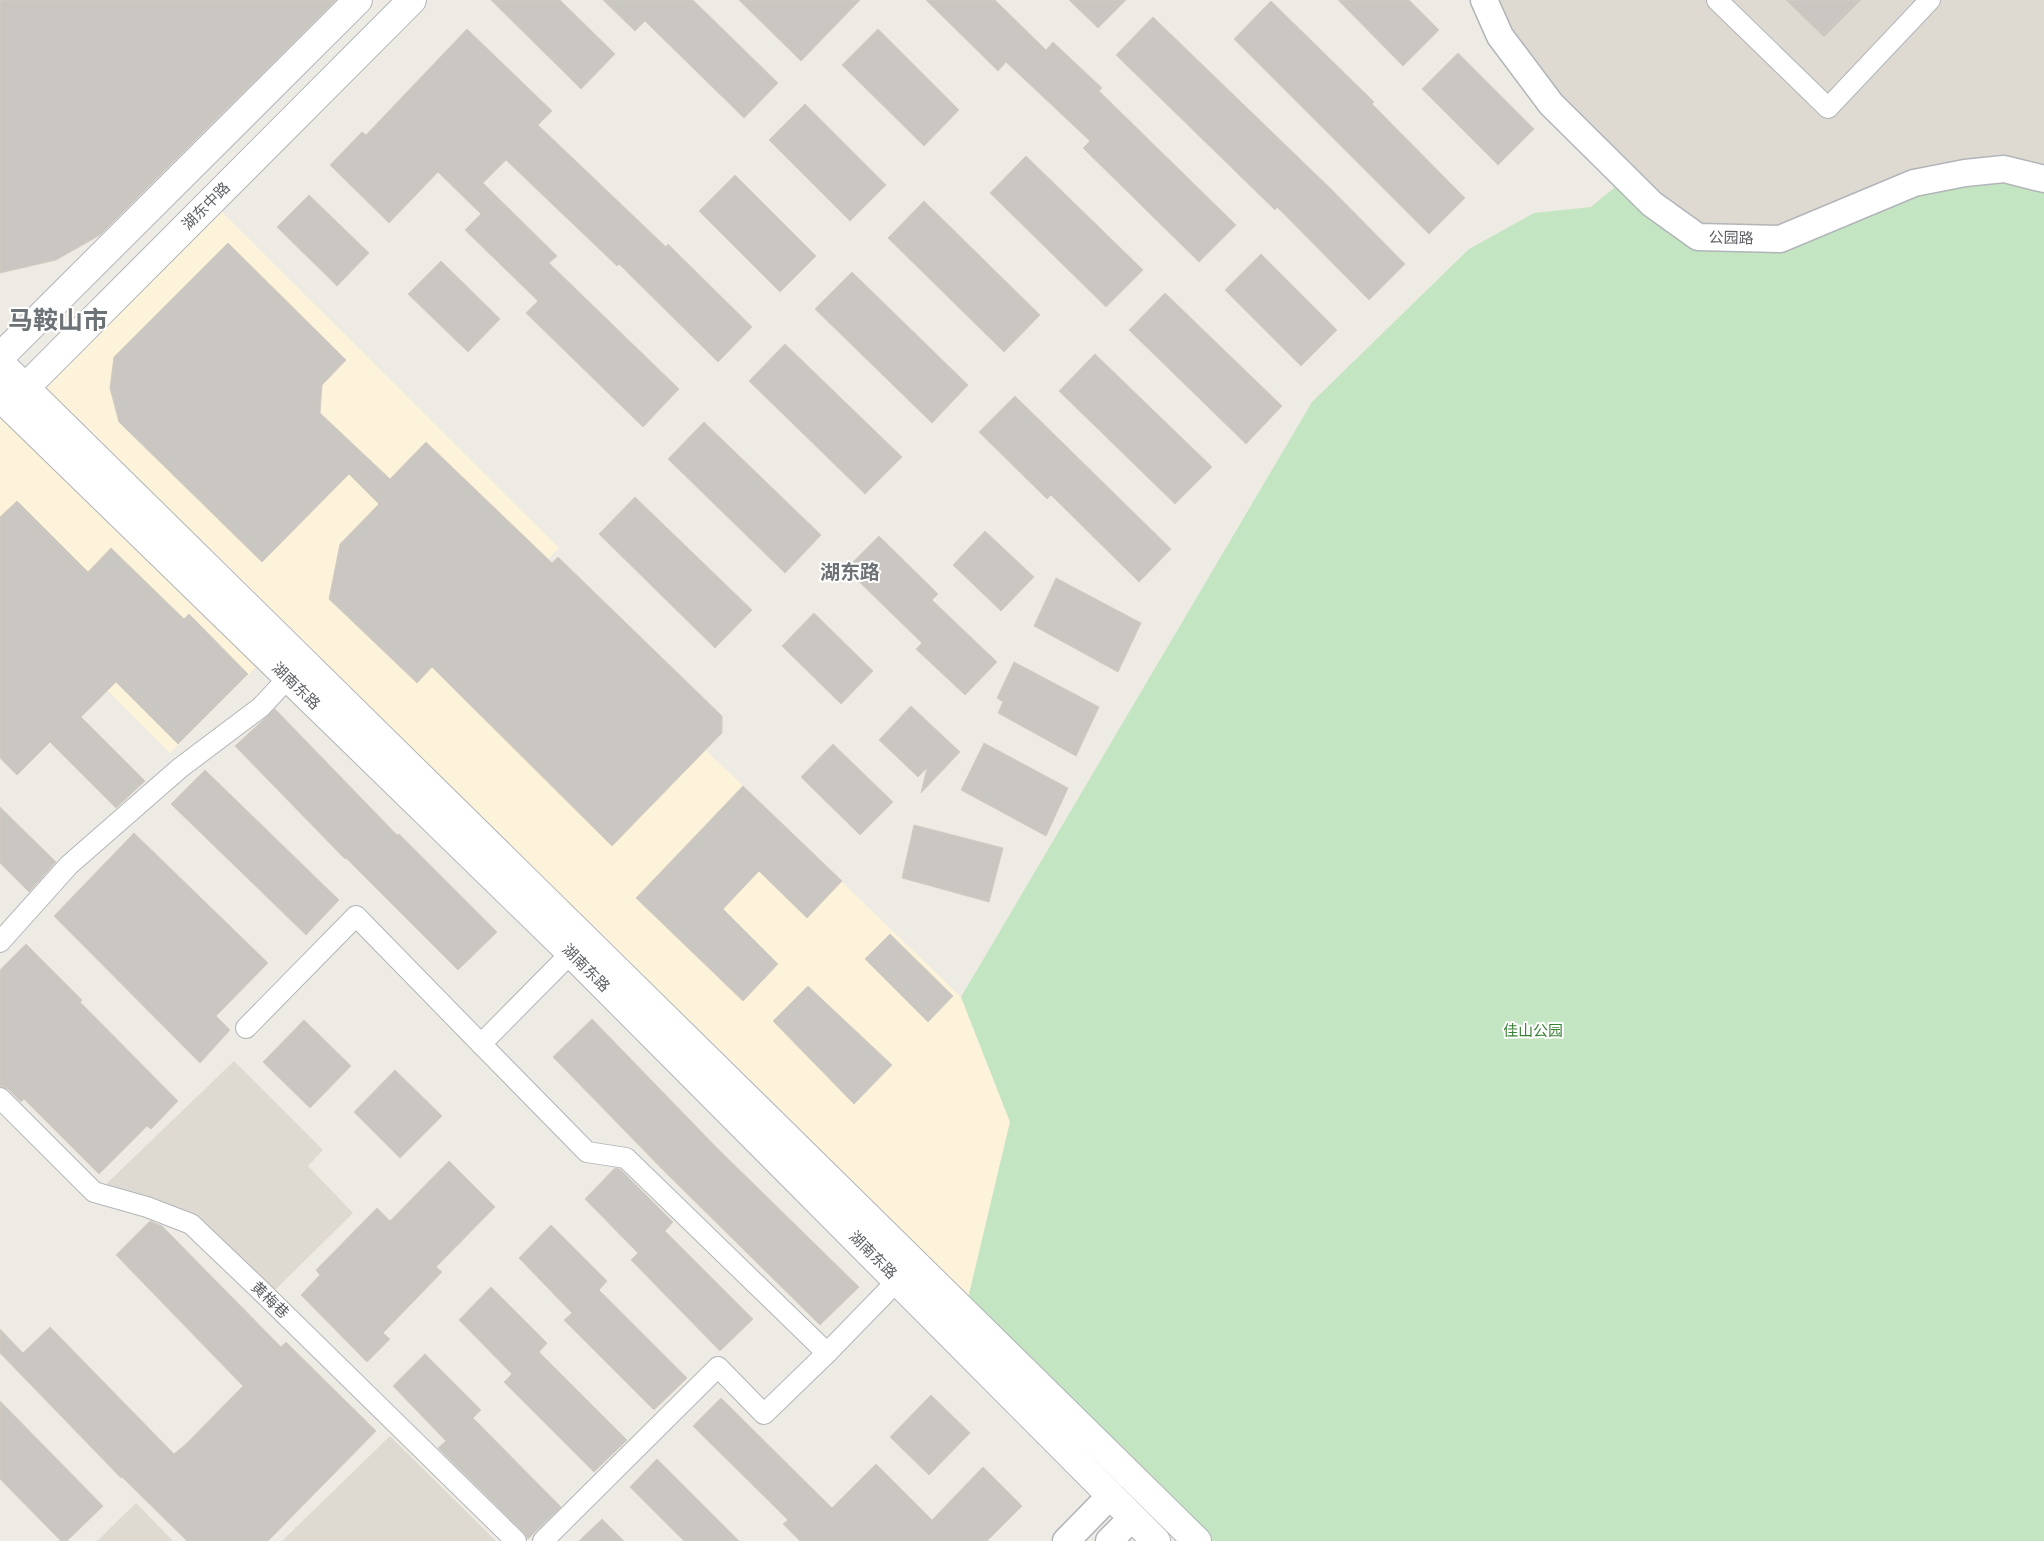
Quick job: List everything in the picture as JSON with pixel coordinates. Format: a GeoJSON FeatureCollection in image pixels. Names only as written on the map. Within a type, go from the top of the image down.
{"type":"FeatureCollection","features":[{"type":"Feature","properties":{"kind":"main road"},"geometry":{"type":"LineString","coordinates":[[0,357],[358,0]]}},
{"type":"Feature","properties":{"kind":"main road","name":"湖东中路"},"geometry":{"type":"LineString","coordinates":[[8,400],[412,0]]}},
{"type":"Feature","properties":{"kind":"main road"},"geometry":{"type":"LineString","coordinates":[[0,363],[8,400],[1197,1541]]}},
{"type":"Feature","properties":{"kind":"main road","name":"湖南东路"},"geometry":{"type":"LineString","coordinates":[[8,400],[288,678],[571,953],[1156,1541]]}},
{"type":"Feature","properties":{"kind":"street","name":"公园路"},"geometry":{"type":"LineString","coordinates":[[1484,0],[1500,36],[1551,104],[1652,204],[1698,237],[1780,239],[1914,183],[1965,172],[2004,169],[2044,179]]}},
{"type":"Feature","properties":{"kind":"street"},"geometry":{"type":"LineString","coordinates":[[1717,0],[1828,108],[1930,0]]}},
{"type":"Feature","properties":{"kind":"street"},"geometry":{"type":"LineString","coordinates":[[0,942],[69,866],[180,768],[261,707],[288,678]]}},
{"type":"Feature","properties":{"kind":"street"},"geometry":{"type":"LineString","coordinates":[[246,1028],[356,916],[587,1152],[626,1158],[828,1353]]}},
{"type":"Feature","properties":{"kind":"street"},"geometry":{"type":"LineString","coordinates":[[481,1044],[571,953]]}},
{"type":"Feature","properties":{"kind":"street","name":"黄梅巷"},"geometry":{"type":"LineString","coordinates":[[0,1098],[94,1192],[147,1207],[191,1224],[516,1541]]}},
{"type":"Feature","properties":{"kind":"street"},"geometry":{"type":"LineString","coordinates":[[543,1541],[718,1367],[764,1414],[828,1353],[898,1280]]}},
{"type":"Feature","properties":{"kind":"street"},"geometry":{"type":"LineString","coordinates":[[1066,1541],[1111,1495]]}},
{"type":"Feature","properties":{"kind":"street"},"geometry":{"type":"LineString","coordinates":[[1109,1541],[1132,1518]]}},
{"type":"Feature","properties":{"kind":"shaded area"},"geometry":{"type":"Polygon","coordinates":[[[1484,0],[2044,0],[2044,179],[1780,239],[1698,237],[1551,104],[1484,0]]]}},
{"type":"Feature","properties":{"kind":"shaded area"},"geometry":{"type":"Polygon","coordinates":[[[211,201],[559,548],[507,600],[681,726],[961,997],[1010,1122],[965,1311],[25,387],[211,201]]]}},
{"type":"Feature","properties":{"kind":"shaded area"},"geometry":{"type":"Polygon","coordinates":[[[0,413],[266,657],[170,753],[0,583],[0,413]]]}},
{"type":"Feature","properties":{"kind":"shaded area"},"geometry":{"type":"Polygon","coordinates":[[[234,1061],[323,1150],[308,1166],[353,1213],[270,1295],[193,1221],[100,1190],[234,1061]]]}},
{"type":"Feature","properties":{"kind":"shaded area"},"geometry":{"type":"Polygon","coordinates":[[[390,1436],[496,1541],[282,1541],[390,1436]]]}},
{"type":"Feature","properties":{"kind":"shaded area"},"geometry":{"type":"Polygon","coordinates":[[[136,1503],[173,1541],[97,1541],[136,1503]]]}},
{"type":"Feature","properties":{"kind":"green space","name":"佳山公园"},"geometry":{"type":"Polygon","coordinates":[[[1626,178],[1698,237],[1780,240],[1914,183],[2044,179],[2044,1541],[1197,1541],[965,1311],[1010,1122],[961,997],[1312,402],[1469,249],[1534,213],[1591,207],[1626,178]]]}},
{"type":"Feature","properties":{"kind":"building"},"geometry":{"type":"Polygon","coordinates":[[[0,0],[336,0],[100,235],[56,260],[0,273],[0,0]]]}},
{"type":"Feature","properties":{"kind":"building"},"geometry":{"type":"Polygon","coordinates":[[[491,0],[560,0],[615,54],[581,89],[491,0]]]}},
{"type":"Feature","properties":{"kind":"building"},"geometry":{"type":"Polygon","coordinates":[[[603,0],[693,0],[778,83],[744,118],[645,21],[635,31],[603,0]]]}},
{"type":"Feature","properties":{"kind":"building"},"geometry":{"type":"Polygon","coordinates":[[[739,0],[860,0],[801,61],[739,0]]]}},
{"type":"Feature","properties":{"kind":"building"},"geometry":{"type":"Polygon","coordinates":[[[926,0],[995,0],[1046,50],[1053,42],[1102,88],[1099,91],[1236,225],[1199,262],[1083,148],[1090,141],[1006,62],[998,71],[926,0]]]}},
{"type":"Feature","properties":{"kind":"building"},"geometry":{"type":"Polygon","coordinates":[[[1069,0],[1126,0],[1098,28],[1069,0]]]}},
{"type":"Feature","properties":{"kind":"building"},"geometry":{"type":"Polygon","coordinates":[[[1338,0],[1409,0],[1439,30],[1403,66],[1338,0]]]}},
{"type":"Feature","properties":{"kind":"building"},"geometry":{"type":"Polygon","coordinates":[[[1786,0],[1861,0],[1824,37],[1786,0]]]}},
{"type":"Feature","properties":{"kind":"building"},"geometry":{"type":"Polygon","coordinates":[[[1271,1],[1374,102],[1372,104],[1465,198],[1429,234],[1234,39],[1271,1]]]}},
{"type":"Feature","properties":{"kind":"building"},"geometry":{"type":"Polygon","coordinates":[[[1153,17],[1330,188],[1405,264],[1369,300],[1277,207],[1275,210],[1116,55],[1153,17]]]}},
{"type":"Feature","properties":{"kind":"building"},"geometry":{"type":"Polygon","coordinates":[[[467,29],[552,111],[538,125],[666,247],[668,244],[752,327],[718,362],[619,264],[617,266],[506,160],[483,183],[557,256],[549,263],[679,389],[643,427],[526,313],[538,301],[465,230],[481,214],[438,172],[389,223],[330,165],[362,132],[366,135],[467,29]]]}},
{"type":"Feature","properties":{"kind":"building"},"geometry":{"type":"Polygon","coordinates":[[[878,29],[959,110],[924,146],[842,65],[878,29]]]}},
{"type":"Feature","properties":{"kind":"building"},"geometry":{"type":"Polygon","coordinates":[[[1458,53],[1534,129],[1498,165],[1422,89],[1458,53]]]}},
{"type":"Feature","properties":{"kind":"building"},"geometry":{"type":"Polygon","coordinates":[[[805,104],[886,185],[850,221],[769,140],[805,104]]]}},
{"type":"Feature","properties":{"kind":"building"},"geometry":{"type":"Polygon","coordinates":[[[1026,156],[1143,270],[1106,307],[990,193],[1026,156]]]}},
{"type":"Feature","properties":{"kind":"building"},"geometry":{"type":"Polygon","coordinates":[[[735,175],[816,256],[780,292],[699,211],[735,175]]]}},
{"type":"Feature","properties":{"kind":"building"},"geometry":{"type":"Polygon","coordinates":[[[309,195],[369,253],[337,286],[277,227],[309,195]]]}},
{"type":"Feature","properties":{"kind":"building"},"geometry":{"type":"Polygon","coordinates":[[[924,201],[1040,315],[1004,352],[888,238],[924,201]]]}},
{"type":"Feature","properties":{"kind":"building"},"geometry":{"type":"Polygon","coordinates":[[[228,243],[346,360],[322,385],[320,413],[390,479],[426,442],[552,563],[558,557],[722,716],[722,733],[612,846],[432,667],[417,683],[329,599],[340,544],[379,504],[349,474],[262,562],[119,422],[110,388],[114,357],[228,243]]]}},
{"type":"Feature","properties":{"kind":"building"},"geometry":{"type":"Polygon","coordinates":[[[1261,254],[1337,330],[1301,366],[1225,290],[1261,254]]]}},
{"type":"Feature","properties":{"kind":"building"},"geometry":{"type":"Polygon","coordinates":[[[441,261],[500,319],[468,352],[408,294],[441,261]]]}},
{"type":"Feature","properties":{"kind":"building"},"geometry":{"type":"Polygon","coordinates":[[[852,272],[968,385],[932,423],[815,309],[852,272]]]}},
{"type":"Feature","properties":{"kind":"building"},"geometry":{"type":"Polygon","coordinates":[[[1165,293],[1282,406],[1246,444],[1129,330],[1165,293]]]}},
{"type":"Feature","properties":{"kind":"building"},"geometry":{"type":"Polygon","coordinates":[[[785,344],[902,457],[865,494],[749,381],[785,344]]]}},
{"type":"Feature","properties":{"kind":"building"},"geometry":{"type":"Polygon","coordinates":[[[1095,354],[1212,467],[1175,504],[1059,391],[1095,354]]]}},
{"type":"Feature","properties":{"kind":"building"},"geometry":{"type":"Polygon","coordinates":[[[1015,396],[1171,549],[1139,582],[1051,495],[1047,499],[979,432],[1015,396]]]}},
{"type":"Feature","properties":{"kind":"building"},"geometry":{"type":"Polygon","coordinates":[[[704,422],[821,535],[785,573],[668,459],[704,422]]]}},
{"type":"Feature","properties":{"kind":"building"},"geometry":{"type":"Polygon","coordinates":[[[635,497],[752,610],[715,648],[599,534],[635,497]]]}},
{"type":"Feature","properties":{"kind":"building"},"geometry":{"type":"Polygon","coordinates":[[[17,501],[88,572],[111,548],[184,619],[189,614],[248,674],[178,744],[116,682],[81,717],[145,781],[116,808],[50,742],[17,775],[0,758],[0,517],[17,501]]]}},
{"type":"Feature","properties":{"kind":"building"},"geometry":{"type":"Polygon","coordinates":[[[985,531],[1034,577],[1001,611],[953,565],[985,531]]]}},
{"type":"Feature","properties":{"kind":"building"},"geometry":{"type":"Polygon","coordinates":[[[879,536],[938,594],[932,600],[997,662],[965,695],[916,649],[922,643],[846,569],[879,536]]]}},
{"type":"Feature","properties":{"kind":"building"},"geometry":{"type":"Polygon","coordinates":[[[1056,578],[1141,623],[1118,672],[1034,626],[1056,578]]]}},
{"type":"Feature","properties":{"kind":"building"},"geometry":{"type":"Polygon","coordinates":[[[814,613],[873,671],[841,704],[782,646],[814,613]]]}},
{"type":"Feature","properties":{"kind":"building"},"geometry":{"type":"Polygon","coordinates":[[[1014,662],[1099,707],[1076,756],[998,713],[1003,702],[997,698],[1014,662]]]}},
{"type":"Feature","properties":{"kind":"building"},"geometry":{"type":"Polygon","coordinates":[[[911,706],[960,752],[921,793],[927,768],[918,777],[879,740],[911,706]]]}},
{"type":"Feature","properties":{"kind":"building"},"geometry":{"type":"Polygon","coordinates":[[[275,709],[397,835],[399,834],[497,932],[458,970],[345,859],[235,746],[275,709]]]}},
{"type":"Feature","properties":{"kind":"building"},"geometry":{"type":"Polygon","coordinates":[[[984,743],[1068,788],[1046,836],[961,790],[984,743]]]}},
{"type":"Feature","properties":{"kind":"building"},"geometry":{"type":"Polygon","coordinates":[[[833,744],[893,802],[860,835],[801,777],[833,744]]]}},
{"type":"Feature","properties":{"kind":"building"},"geometry":{"type":"Polygon","coordinates":[[[205,770],[339,900],[306,935],[171,804],[205,770]]]}},
{"type":"Feature","properties":{"kind":"building"},"geometry":{"type":"Polygon","coordinates":[[[743,786],[842,881],[807,918],[759,871],[723,909],[778,964],[743,1001],[636,898],[743,786]]]}},
{"type":"Feature","properties":{"kind":"building"},"geometry":{"type":"Polygon","coordinates":[[[0,807],[56,862],[29,892],[0,863],[0,807]]]}},
{"type":"Feature","properties":{"kind":"building"},"geometry":{"type":"Polygon","coordinates":[[[914,825],[1003,848],[989,902],[902,878],[914,825]]]}},
{"type":"Feature","properties":{"kind":"building"},"geometry":{"type":"Polygon","coordinates":[[[134,833],[268,963],[216,1016],[230,1030],[200,1063],[54,916],[134,833]]]}},
{"type":"Feature","properties":{"kind":"building"},"geometry":{"type":"Polygon","coordinates":[[[890,934],[953,996],[928,1022],[865,959],[890,934]]]}},
{"type":"Feature","properties":{"kind":"building"},"geometry":{"type":"Polygon","coordinates":[[[26,944],[82,1000],[80,1002],[178,1101],[151,1129],[147,1126],[99,1174],[24,1099],[21,1102],[8,1089],[0,1086],[0,970],[26,944]]]}},
{"type":"Feature","properties":{"kind":"building"},"geometry":{"type":"Polygon","coordinates":[[[808,986],[892,1065],[854,1104],[773,1021],[808,986]]]}},
{"type":"Feature","properties":{"kind":"building"},"geometry":{"type":"Polygon","coordinates":[[[592,1019],[717,1148],[859,1287],[820,1325],[663,1170],[553,1057],[592,1019]]]}},
{"type":"Feature","properties":{"kind":"building"},"geometry":{"type":"Polygon","coordinates":[[[304,1020],[351,1066],[310,1108],[263,1062],[304,1020]]]}},
{"type":"Feature","properties":{"kind":"building"},"geometry":{"type":"Polygon","coordinates":[[[395,1070],[442,1116],[400,1158],[354,1112],[395,1070]]]}},
{"type":"Feature","properties":{"kind":"building"},"geometry":{"type":"Polygon","coordinates":[[[449,1161],[495,1207],[436,1267],[442,1272],[383,1333],[390,1339],[367,1362],[301,1295],[320,1275],[316,1270],[377,1208],[390,1221],[449,1161]]]}},
{"type":"Feature","properties":{"kind":"building"},"geometry":{"type":"Polygon","coordinates":[[[615,1168],[620,1169],[673,1222],[665,1231],[753,1319],[720,1351],[631,1260],[638,1253],[585,1199],[615,1168]]]}},
{"type":"Feature","properties":{"kind":"building"},"geometry":{"type":"Polygon","coordinates":[[[150,1221],[162,1226],[281,1347],[286,1342],[376,1431],[268,1541],[187,1541],[121,1478],[0,1353],[0,1329],[23,1353],[50,1327],[174,1454],[186,1444],[243,1386],[116,1255],[150,1221]]]}},
{"type":"Feature","properties":{"kind":"building"},"geometry":{"type":"Polygon","coordinates":[[[551,1225],[607,1281],[599,1290],[687,1378],[654,1410],[564,1320],[572,1313],[519,1258],[551,1225]]]}},
{"type":"Feature","properties":{"kind":"building"},"geometry":{"type":"Polygon","coordinates":[[[491,1287],[547,1343],[539,1352],[627,1440],[594,1472],[504,1382],[512,1374],[459,1320],[491,1287]]]}},
{"type":"Feature","properties":{"kind":"building"},"geometry":{"type":"Polygon","coordinates":[[[425,1354],[481,1410],[473,1418],[561,1507],[528,1539],[438,1448],[446,1441],[393,1386],[425,1354]]]}},
{"type":"Feature","properties":{"kind":"building"},"geometry":{"type":"Polygon","coordinates":[[[931,1395],[970,1433],[929,1475],[890,1437],[931,1395]]]}},
{"type":"Feature","properties":{"kind":"building"},"geometry":{"type":"Polygon","coordinates":[[[721,1398],[832,1508],[876,1464],[932,1520],[983,1467],[1022,1506],[987,1541],[800,1541],[783,1524],[788,1520],[693,1426],[721,1398]]]}},
{"type":"Feature","properties":{"kind":"building"},"geometry":{"type":"Polygon","coordinates":[[[0,1401],[103,1506],[67,1541],[61,1541],[0,1479],[0,1401]]]}},
{"type":"Feature","properties":{"kind":"building"},"geometry":{"type":"Polygon","coordinates":[[[657,1459],[739,1541],[684,1541],[630,1487],[657,1459]]]}},
{"type":"Feature","properties":{"kind":"building"},"geometry":{"type":"Polygon","coordinates":[[[602,1519],[624,1541],[579,1541],[602,1519]]]}},
{"type":"Feature","properties":{"kind":"district","name":"马鞍山市"},"geometry":{"type":"Point","coordinates":[58,320]}},
{"type":"Feature","properties":{"kind":"district","name":"湖东路"},"geometry":{"type":"Point","coordinates":[850,572]}}]}
